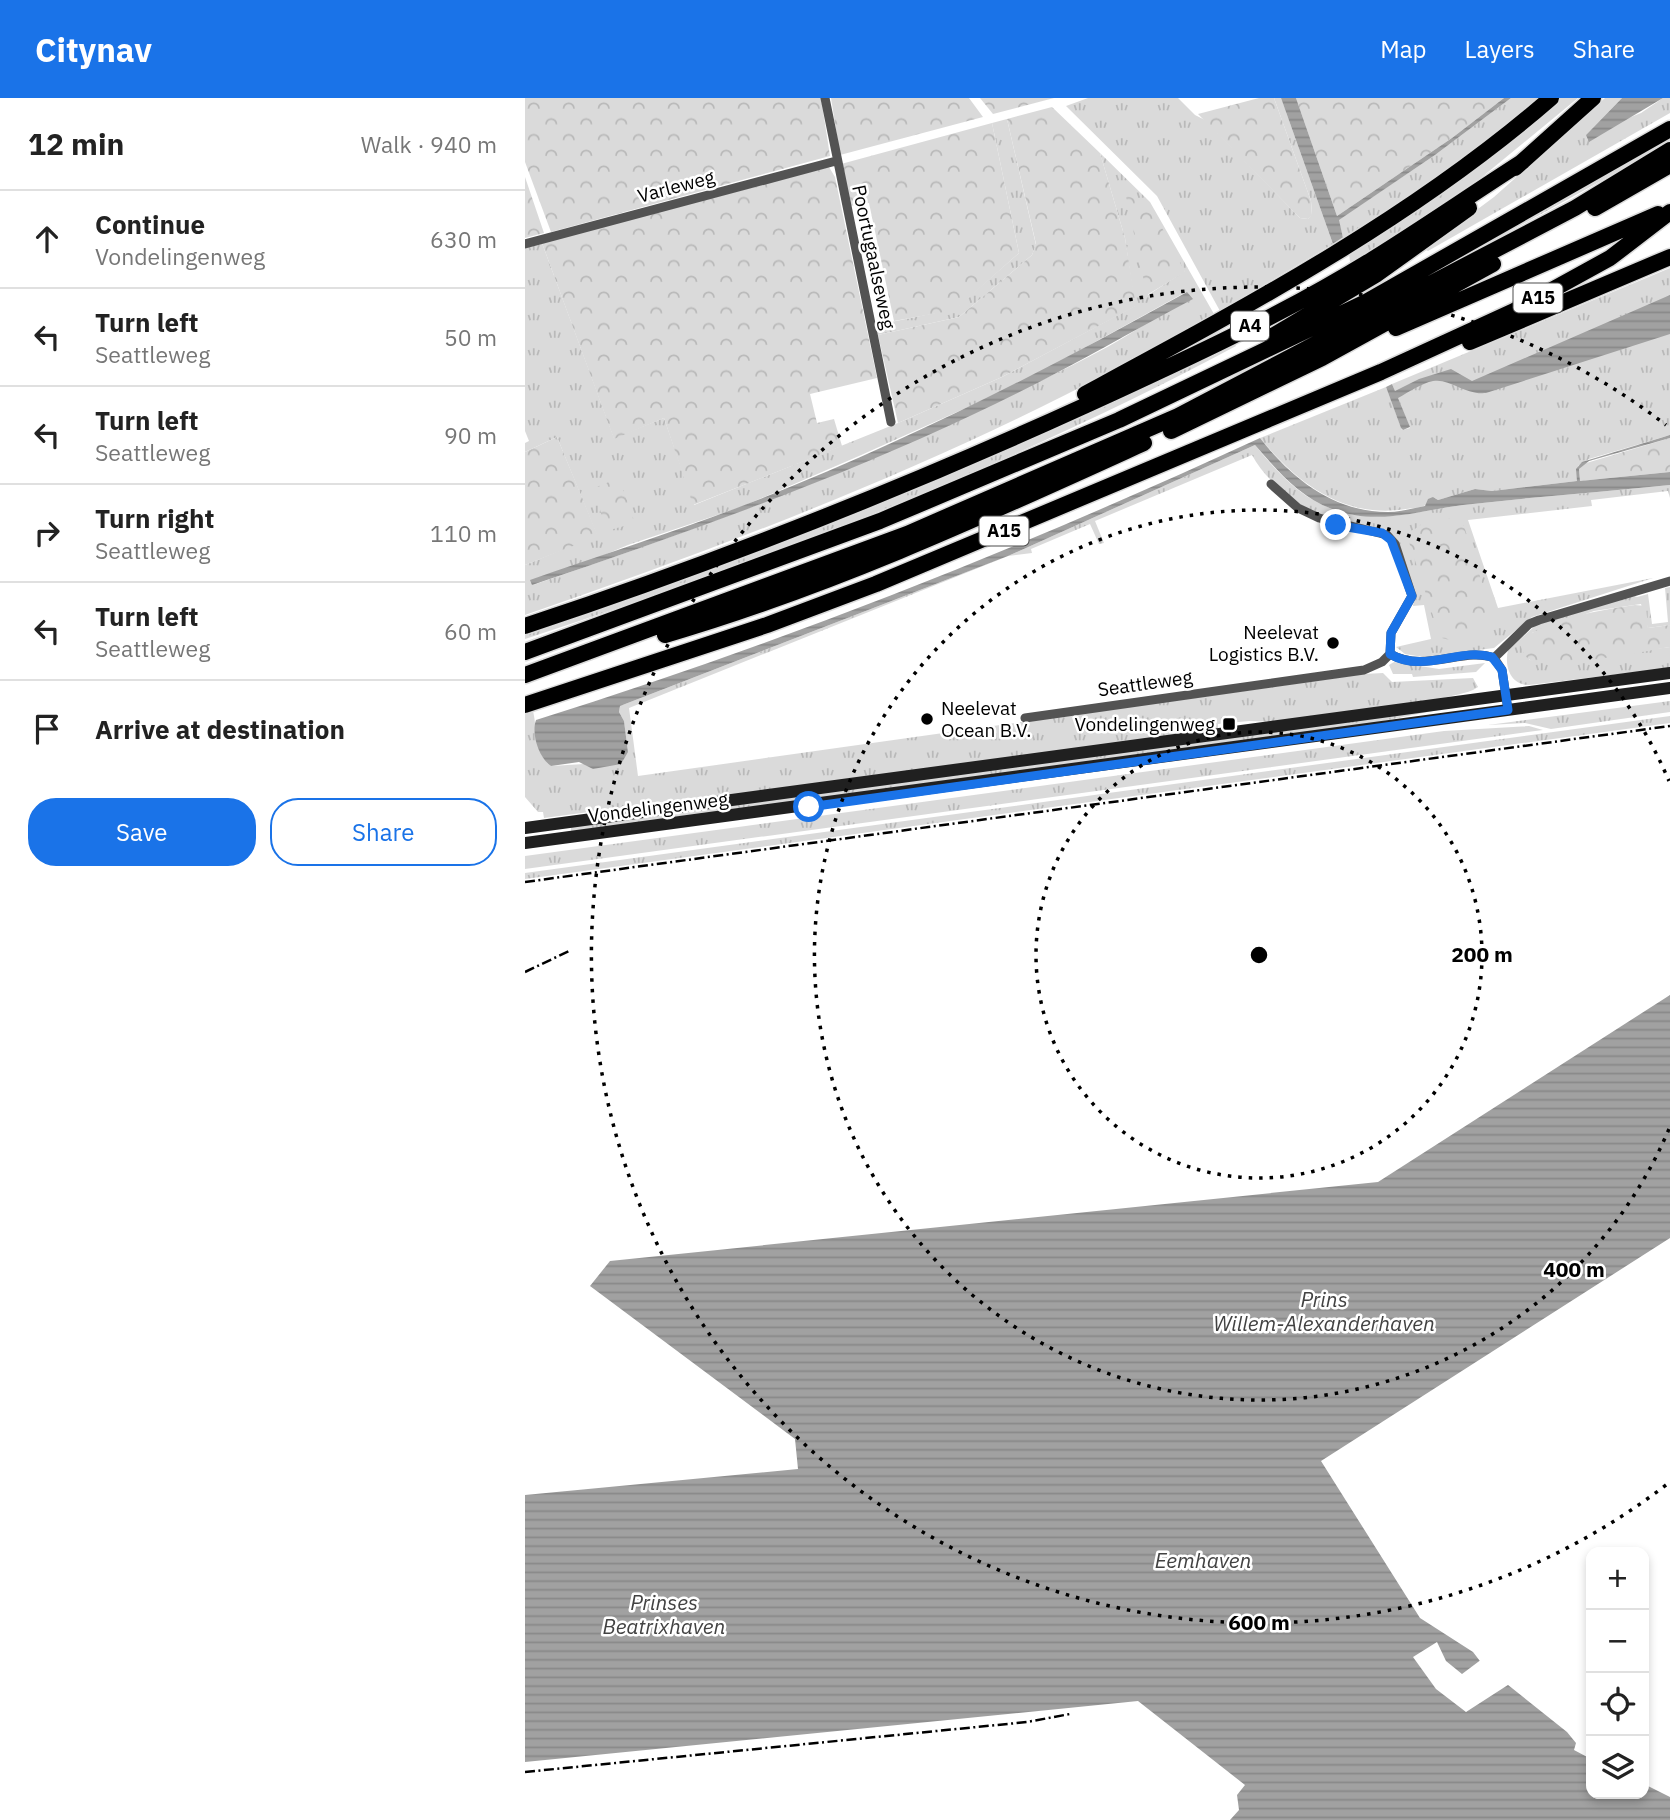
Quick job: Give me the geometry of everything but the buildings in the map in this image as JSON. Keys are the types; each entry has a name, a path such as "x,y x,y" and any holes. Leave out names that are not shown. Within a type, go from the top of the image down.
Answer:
{"highway":[{"path":"525,626 669,578 963,461 1155,356 1389,219 1495,144 1551,98"},
{"name":"A4","path":"1119,420 1272,337 1377,274 1484,197 1593,98"},
{"path":"525,652 880,522 1119,420 1377,296 1670,129"},
{"name":"A15","path":"525,675 907,534 1178,416 1575,208 1670,150"},
{"name":"A4","path":"963,461 1142,379 1278,312 1373,260 1522,162"},
{"name":"A15","path":"1322,358 1670,164"},
{"name":"A15","path":"525,675 719,619 835,576 1043,489 1322,358 1670,211"},
{"name":"A15","path":"525,705 767,625 876,584 1387,369 1514,311 1610,258 1670,211"},
{"name":"A15","path":"1387,369 1447,351 1670,257"}],"main road":[{"name":"Vondelingenweg","path":"525,828 1670,673"},
{"name":"Vondelingenweg","path":"525,843 1670,688"}],"street":[{"name":"Poortugaalseweg","path":"825,98 891,422"},
{"name":"Varleweg","path":"525,244 836,161"},
{"path":"1271,484 1308,513 1336,525 1382,533 1395,544 1412,596 1391,633 1390,654 1405,660 1426,662 1482,655 1494,658 1502,670 1508,710"},
{"path":"1494,658 1529,624 1670,581"},
{"name":"Seattleweg","path":"1025,718 1364,670 1378,665 1390,654"}],"green space":[{"path":"525,98 821,98 830,156 551,232 525,162"},
{"path":"831,98 969,98 983,117 840,155"},
{"path":"980,98 1054,98 993,114"},
{"path":"1088,98 1178,98 1195,115 1205,120 1300,218 1308,219 1312,214 1311,201 1274,98 1281,98 1333,244 1220,311 1157,196 1066,106"},
{"path":"1259,98 1274,98 1311,201 1312,215 1308,219 1300,218 1198,114"},
{"path":"1296,98 1504,98 1452,138 1337,216"},
{"path":"1511,98 1541,98 1412,198 1343,238 1338,220 1435,155"},
{"path":"1557,98 1578,98 1482,177 1361,258 1350,262 1349,253"},
{"path":"1605,98 1622,98 1586,135 1641,113 1663,98 1670,98 1670,113 1428,251 1424,249 1494,197"},
{"path":"1052,107 1100,153 1125,238 1136,306 1002,377 898,423 878,335 959,317 1032,255 1036,244 1007,119"},
{"path":"1007,119 1036,245 1032,255 959,317 878,335 876,325 955,309 1019,253 992,123"},
{"path":"992,123 1019,253 955,310 894,321 869,203 850,206 841,164"},
{"path":"1670,134 1670,143 1423,279 1458,255"},
{"path":"1100,153 1150,202 1214,314 1048,404 877,482 703,551 525,615 525,565 597,535 557,437 525,452 525,443 529,441 525,431 525,247 542,243 614,438 664,418 694,505 898,423 1002,377 1135,306 1125,238","holes":["1142,265 1185,271 1148,295","1186,292 1149,321 1109,346 904,445 720,519 533,585 628,545 741,507 859,456 1015,386"]},
{"path":"829,167 835,177 877,378 810,394 817,423 834,419 842,446 693,505 664,418 614,439 542,243"},
{"path":"525,177 544,233 525,238"},
{"path":"1126,196 1146,206 1154,216 1185,272 1147,295"},
{"path":"1670,268 1670,435 1589,459 1578,466 1577,481 1492,491 1475,489 1438,500 1433,497 1417,508 1383,511 1342,503 1324,494 1290,469 1260,438 1386,387 1402,430 1410,428 1392,384"},
{"path":"1233,341 1236,346 1151,390 976,471 797,544 525,639 525,632 646,591 884,501 1060,424"},
{"path":"557,437 598,536 525,565 525,452"},
{"path":"1670,438 1670,472 1580,481 1579,469 1583,464"},
{"path":"1255,445 1280,474 1309,498 1332,509 1365,516 1397,515 1463,505 1670,485 1670,498 1668,491 1591,500 1592,506 1468,520 1498,608 1653,578 1532,617 1494,648 1423,657 1405,654 1396,647 1431,639 1424,605 1413,606 1415,592 1393,535 1375,527 1341,522 1315,513 1278,488 1252,455 1095,521 1104,543 1099,544 1090,524 1031,549 1032,553 1008,556"},
{"path":"619,478 635,523 606,531 594,488"},
{"path":"1457,517 1463,523 1492,614 1490,622 1481,634 1466,640 1450,640 1439,634 1408,539 1409,533 1422,524"},
{"path":"1008,556 629,708 638,776 1364,674 1383,673 1392,682 1473,678 1478,687 1435,701 1277,722 1218,724 1218,729 732,796 709,796 544,818 543,812 538,812 525,797 525,714 533,711 539,748 551,766 584,764 628,752 620,706"},
{"path":"1670,587 1670,625 1648,628 1641,604 1594,611 1532,633 1529,660 1561,661 1670,647 1670,668 1529,685 1518,682 1510,674 1508,650 1536,625 1632,595 1637,597 1648,594 1652,624 1668,622 1665,588"},
{"path":"1635,605 1646,606 1648,628 1670,625 1670,647 1545,663 1528,658 1520,645 1528,636 1555,622"},
{"path":"1394,662 1439,669 1485,663 1476,672 1413,677 1412,674 1393,674 1389,665"},
{"path":"1670,701 1670,712 1551,729 1525,723 1488,725"},
{"path":"1448,708 1358,726 571,832 571,827"},
{"path":"1670,716 1670,723 525,879 525,873"},
{"path":"1529,726 1543,730 525,869 525,856 1444,731"}],"water":[{"path":"1281,98 1296,98 1337,216 1452,138 1504,98 1511,98 1435,155 1339,220 1343,238 1333,244"},
{"path":"1622,98 1663,98 1589,142 1586,135"},
{"path":"1187,292 1193,299 1028,388 972,415 864,463 755,506 532,585 530,580 716,516 856,459 1024,379"},
{"path":"1670,295 1670,334 1486,393 1471,392 1445,382 1429,382 1398,398 1410,427 1403,430 1401,428 1386,387 1392,384 1395,391 1419,379 1451,369 1472,381"},
{"path":"1670,435 1670,438 1589,461 1579,469 1580,481 1670,472 1670,485 1489,502 1381,517 1349,514 1320,504 1289,482 1255,445 1008,556 620,706 628,752 621,764 593,769 579,762 551,766 537,745 536,720 720,659 903,591 1083,517 1260,438 1285,466 1315,490 1350,506 1388,512 1425,506 1428,499 1433,497 1438,500 1475,489 1492,491 1577,481 1576,469 1582,462"},
{"path":"1670,995 1670,1238 1321,1461 1420,1618 1473,1652 1483,1665 1567,1732 1576,1743 1574,1750 1586,1756 1586,1799 1649,1799 1649,1786 1670,1797 1670,1820 1230,1820 1239,1810 1237,1795 1245,1785 1138,1701 525,1762 525,1495 798,1469 795,1439 590,1286 610,1261 1378,1182"}],"pier":[{"path":"1437,1642 1446,1661 1462,1674 1482,1659 1511,1683 1466,1712 1436,1689 1413,1657"}],"railway":[{"path":"525,882 1670,726"},
{"path":"525,972 569,951"},
{"path":"525,1772 1027,1722 1070,1714"}],"place":[{"name":"Neelevat Logistics B.V.","path":"1333,643"},
{"name":"Neelevat Ocean B.V.","path":"927,719"},
{"name":"Vondelingenweg","path":"1229,724"}],"route":[{"path":"809,807 1508,710 1500,664 1488,655 1426,662 1405,660 1390,654 1391,633 1412,596 1395,544 1382,533 1336,525"}],"water label":[{"name":"Prins Willem-Alexanderhaven","path":"1324,1312"},
{"name":"Eemhaven","path":"1203,1561"},
{"name":"Prinses Beatrixhaven","path":"664,1615"}]}
